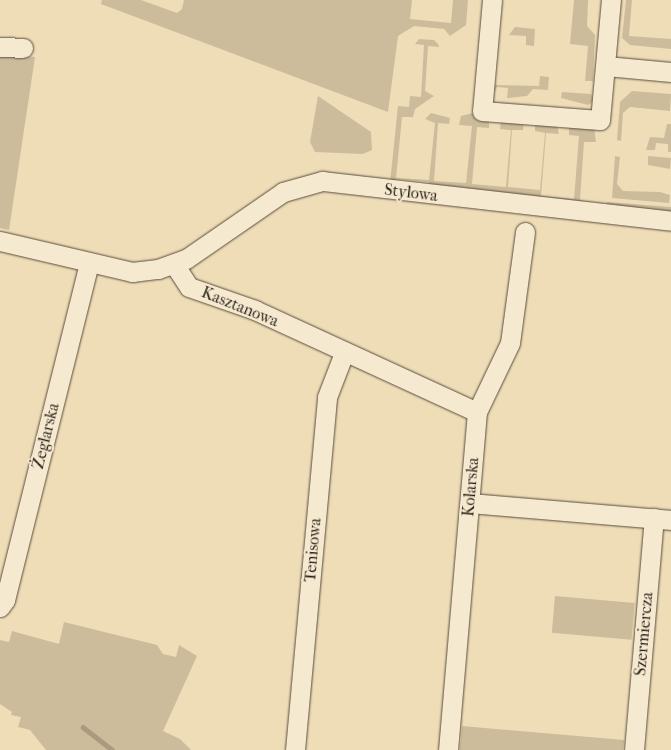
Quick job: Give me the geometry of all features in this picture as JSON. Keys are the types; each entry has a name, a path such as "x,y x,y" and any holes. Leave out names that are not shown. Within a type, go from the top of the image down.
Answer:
{"street":[{"path":"492,0 482,110 600,120 611,0"},
{"path":"0,47 23,48"},
{"path":"606,66 671,72"},
{"name":"Stylowa","path":"174,264 283,192 322,181 385,191 671,221"},
{"name":"Kolarska","path":"448,750 477,412 511,337 525,232"},
{"path":"0,241 132,272 174,264"},
{"name":"Żeglarska","path":"0,607 6,600 89,263"},
{"name":"Kasztanowa","path":"174,264 190,287 255,310 344,353 477,412"},
{"name":"Tenisowa","path":"295,750 327,397 344,353"},
{"path":"470,503 663,519"},
{"name":"Szermiercza","path":"634,750 663,519"}],"shaded area":[{"path":"102,0 141,0 177,13 182,9 184,0 412,0 410,19 451,23 453,0 468,0 466,25 450,36 444,29 414,26 398,36 388,112 101,4"},
{"path":"574,0 588,0 587,26 595,35 593,81 585,81 588,46 570,44"},
{"path":"626,0 632,0 629,36 671,39 671,49 630,45 622,38"},
{"path":"515,27 535,29 534,46 526,45 526,36 509,35"},
{"path":"419,39 434,40 439,47 428,46 425,91 434,96 415,109 413,117 402,117 396,178 429,180 435,123 425,119 431,113 450,118 449,124 438,123 434,181 466,183 472,126 459,125 461,116 473,113 489,120 489,128 477,127 472,184 506,187 511,130 500,129 501,120 524,122 523,130 512,130 508,187 540,190 545,133 535,131 535,124 557,125 559,134 546,133 541,196 574,199 579,136 569,135 569,129 570,126 594,127 596,142 584,142 580,200 590,202 429,189 429,182 396,179 395,184 390,183 398,106 409,107 410,96 421,97 424,45 415,44"},
{"path":"0,55 35,57 9,230 0,228"},
{"path":"540,76 549,77 548,90 533,89 527,96 507,98 508,88 497,87 494,93 495,85 539,86"},
{"path":"632,91 671,94 670,111 630,107 623,113 621,141 617,140 620,102"},
{"path":"562,92 591,94 594,101 588,105 561,98"},
{"path":"318,96 371,132 372,150 363,154 315,152 310,142"},
{"path":"667,124 671,124 671,152 668,152 668,144 656,143 655,150 646,150 650,137 664,138"},
{"path":"615,156 620,157 617,184 623,191 660,192 670,195 669,203 612,198"},
{"path":"648,156 671,158 670,169 648,165"},
{"path":"607,202 671,207 671,215 607,208"},
{"path":"555,596 635,603 631,640 552,633"},
{"path":"64,622 157,645 163,654 176,657 179,645 197,656 163,731 180,739 191,750 46,750 30,730 18,727 21,717 11,715 12,712 0,704 0,640 9,642 12,631 59,644"},
{"path":"462,726 624,740 623,750 460,750"}],"waterway":[{"path":"83,727 112,750"}]}
